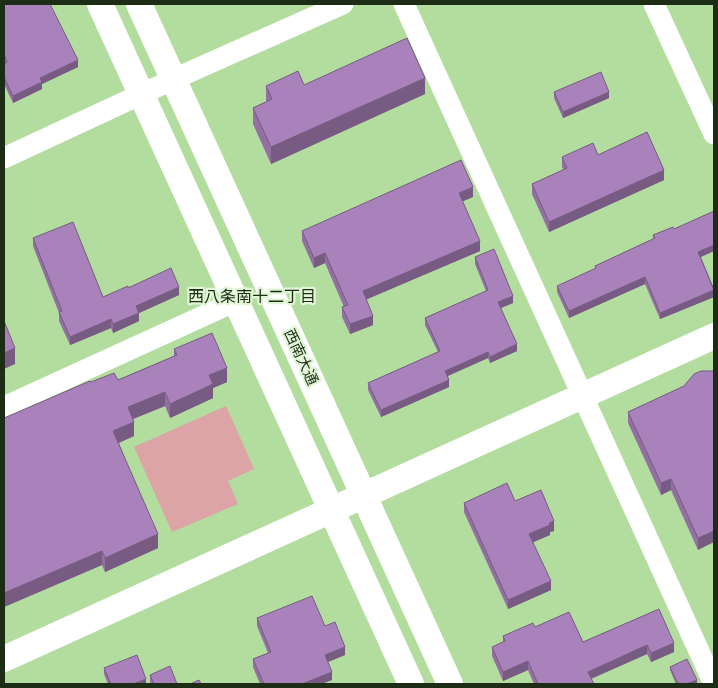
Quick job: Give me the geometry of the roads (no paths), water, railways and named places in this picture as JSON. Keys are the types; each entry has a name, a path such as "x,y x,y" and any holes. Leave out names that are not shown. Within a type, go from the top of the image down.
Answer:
{"street":[{"path":"100,4 411,684"},
{"name":"西南大通","path":"139,4 450,684"},
{"path":"4,158 174,79 343,4"},
{"path":"404,4 714,684"},
{"path":"654,4 714,134"},
{"path":"4,407 236,301"},
{"path":"4,659 714,336"}],"district":[{"name":"西八条南十二丁目","path":"252,296"}]}
